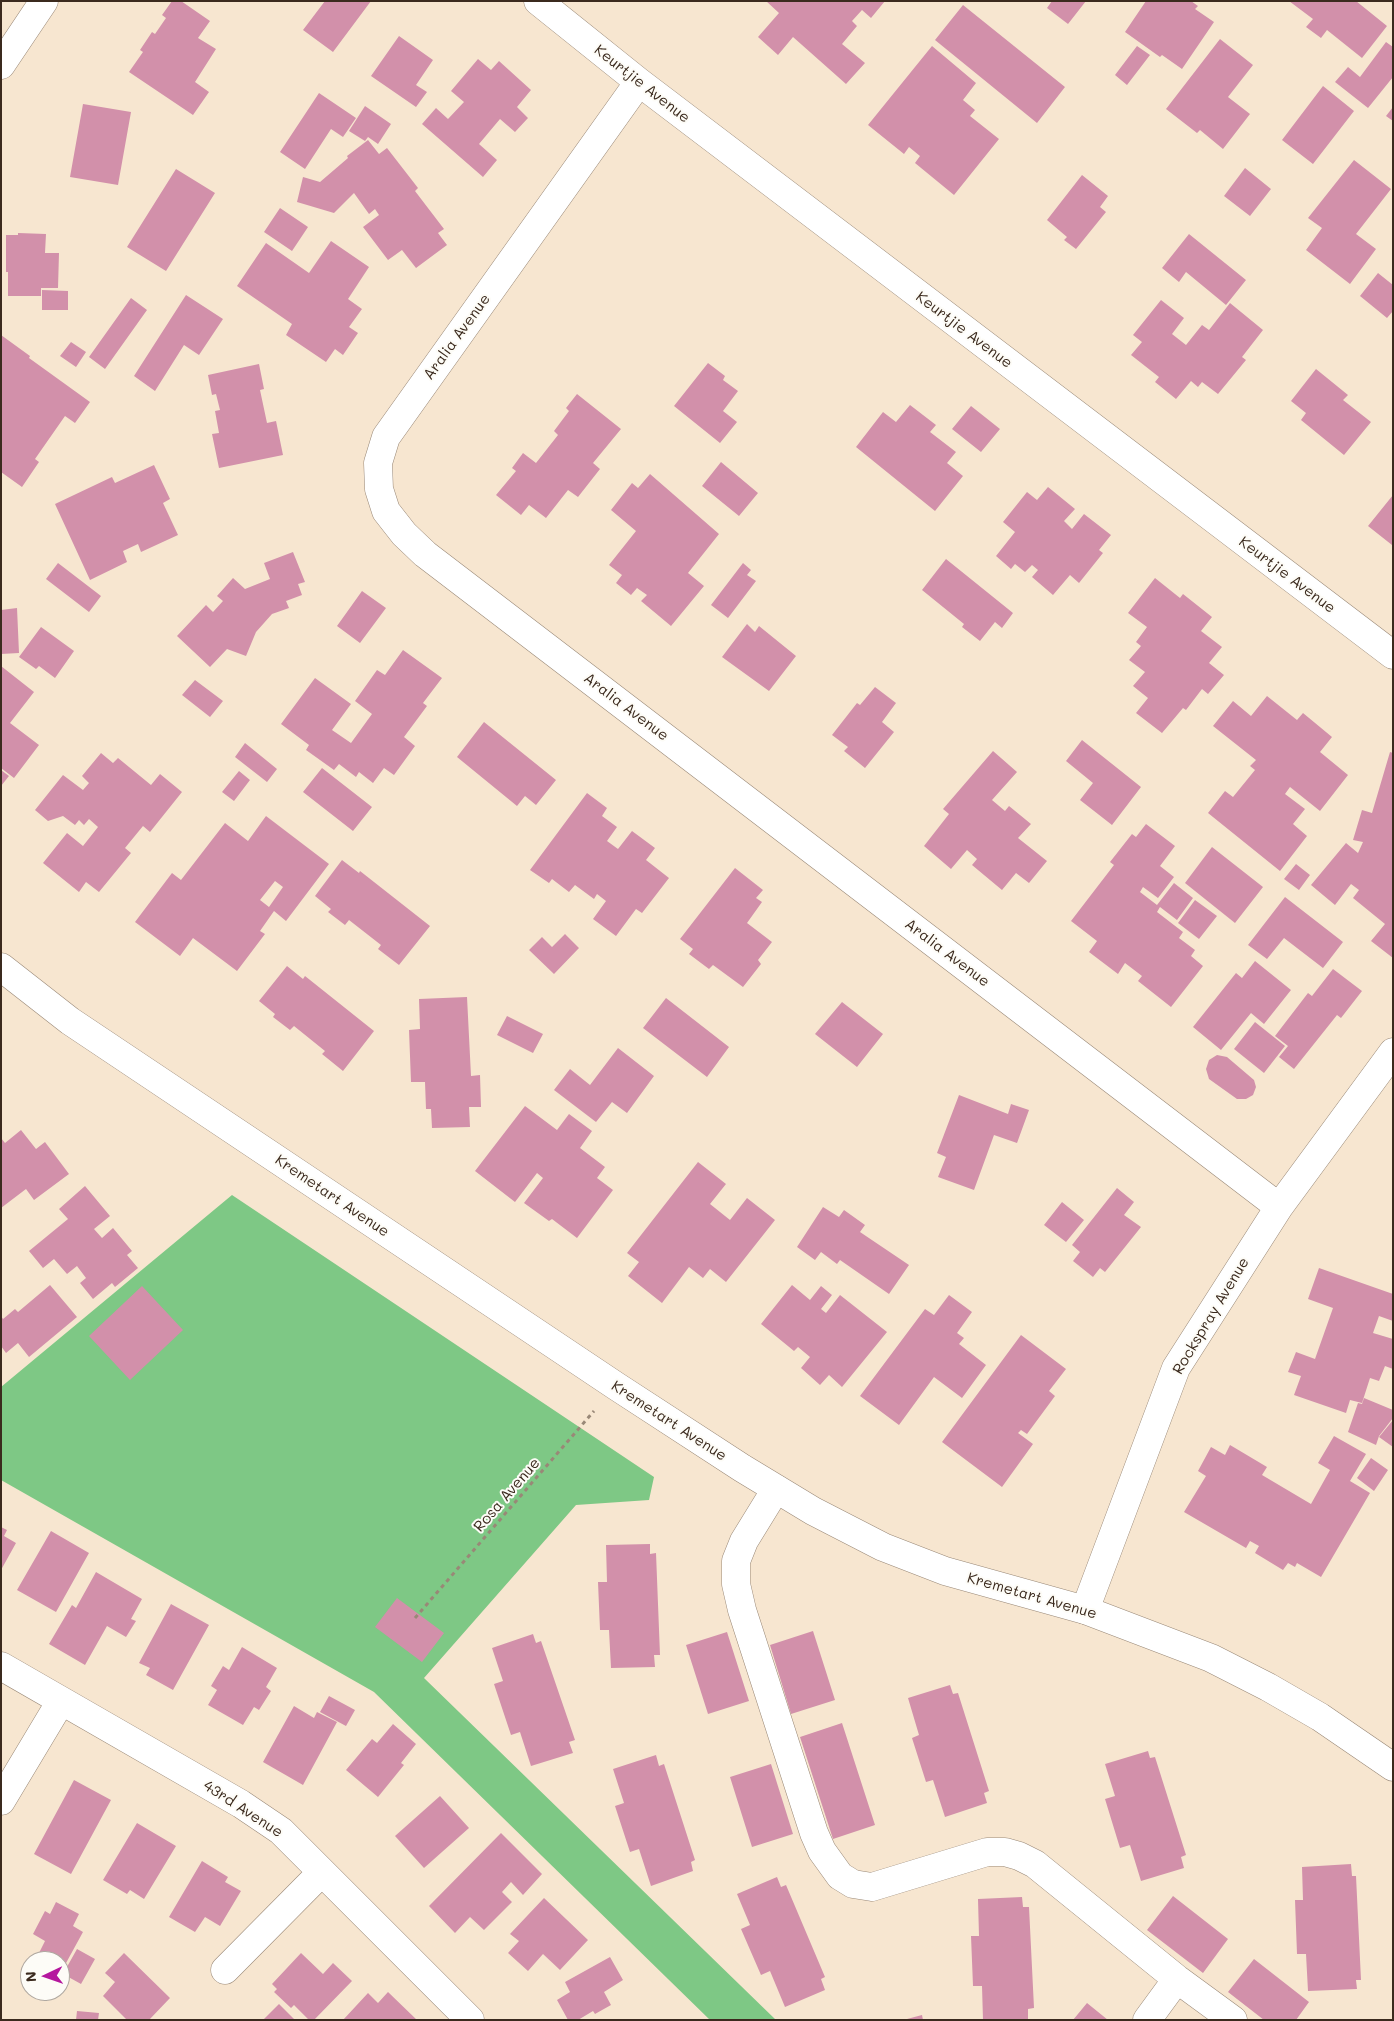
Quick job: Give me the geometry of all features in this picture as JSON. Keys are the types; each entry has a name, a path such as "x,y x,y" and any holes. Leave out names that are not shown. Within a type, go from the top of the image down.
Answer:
{"street":[{"path":"1,65 44,1"},
{"name":"Keurtjie Avenue","path":"538,1 639,82 1393,655"},
{"name":"Aralia Avenue","path":"639,82 386,437 378,463 379,489 386,511 404,534 426,554 1279,1207"},
{"name":"Kremetart Avenue","path":"1,967 70,1021 616,1386 813,1511 883,1547 946,1571 1085,1610 1211,1658 1268,1687 1320,1718 1393,1767"},
{"name":"Rockspray Avenue","path":"1085,1610 1176,1368 1279,1207 1393,1052"},
{"path":"776,1489 744,1541 736,1561 736,1584 742,1610 814,1833 829,1863 840,1876 853,1884 872,1887 987,1852 1005,1852 1019,1856 1035,1864 1177,1979 1233,2020"},
{"name":"43rd Avenue","path":"1,1666 241,1804 281,1831 470,2020"},
{"path":"1,1801 61,1700"},
{"path":"225,1970 322,1872"},
{"path":"1147,2020 1177,1979"}],"path":[{"name":"Rosa Avenue","path":"415,1618 616,1386"}],"green space":[{"path":"232,1195 654,1477 649,1500 576,1505 424,1678 776,2020 710,2020 374,1692 1,1480 1,1387"}],"building":[{"path":"172,1 181,1 210,21 198,38 216,49 195,82 209,92 193,115 129,72 143,52 140,50 152,32 155,34 166,18 162,15"},
{"path":"325,1 371,1 333,52 303,30"},
{"path":"766,1 885,1 871,18 862,10 852,21 857,26 842,44 865,63 846,84 793,37 778,55 758,37 779,13"},
{"path":"1052,1 1086,1 1068,24 1047,8"},
{"path":"1146,1 1191,1 1198,6 1195,9 1214,22 1182,69 1162,55 1160,57 1125,32"},
{"path":"1289,1 1356,1 1387,26 1362,58 1327,30 1321,38 1306,27 1313,19"},
{"path":"963,5 1065,87 1037,123 935,40"},
{"path":"399,36 433,60 416,85 427,92 416,107 371,76"},
{"path":"1220,39 1253,65 1228,97 1250,114 1223,149 1200,130 1197,133 1166,109"},
{"path":"1386,42 1393,47 1393,77 1368,108 1335,82 1348,67 1360,77"},
{"path":"932,46 976,83 963,100 975,110 970,116 999,139 954,195 915,163 920,156 909,147 904,154 868,125"},
{"path":"1137,46 1150,55 1127,85 1115,75"},
{"path":"478,59 491,70 499,61 531,90 517,107 528,118 515,132 500,119 479,144 497,160 483,177 422,124 436,108 448,119 464,102 451,91"},
{"path":"1323,86 1354,111 1313,164 1282,140"},
{"path":"319,93 356,118 343,137 331,129 305,169 280,152"},
{"path":"83,104 131,112 118,185 70,177"},
{"path":"365,106 391,124 378,144 368,137 365,141 349,131"},
{"path":"1393,107 1393,121 1386,116"},
{"path":"368,140 379,154 387,148 418,188 415,191 444,229 438,233 447,245 416,268 402,250 388,260 363,227 379,215 375,209 369,214 354,193 334,213 297,202 303,177 320,182 348,158 347,156"},
{"path":"1354,160 1391,189 1356,234 1376,249 1350,284 1306,250 1322,228 1308,218"},
{"path":"1245,168 1271,189 1250,216 1224,196"},
{"path":"176,169 215,193 166,271 127,247"},
{"path":"1082,175 1108,196 1100,207 1106,212 1076,249 1064,240 1067,237 1047,220"},
{"path":"280,208 308,227 292,251 264,232"},
{"path":"18,233 46,234 45,253 59,253 58,288 41,288 41,296 8,296 6,235 18,235"},
{"path":"1189,234 1246,280 1226,305 1186,272 1179,282 1162,268"},
{"path":"331,241 369,267 348,299 362,309 349,327 358,333 343,355 335,349 326,362 286,335 292,324 237,286 266,243 309,273"},
{"path":"1378,273 1393,285 1393,311 1387,318 1360,296"},
{"path":"42,290 68,291 68,310 42,310"},
{"path":"186,295 223,319 199,355 184,345 155,391 134,376"},
{"path":"131,298 147,310 105,369 89,357"},
{"path":"1161,300 1184,318 1172,334 1186,345 1202,325 1209,330 1230,303 1263,330 1242,357 1246,360 1218,394 1202,382 1198,387 1191,381 1176,399 1155,382 1159,377 1131,355 1142,342 1133,335"},
{"path":"1,335 30,356 29,358 90,402 75,423 65,416 35,459 39,462 22,487 1,472"},
{"path":"71,342 86,352 76,367 60,356"},
{"path":"708,363 725,376 723,380 738,391 723,411 737,422 720,443 674,406"},
{"path":"259,364 264,389 260,390 267,423 276,421 283,455 219,468 212,434 219,433 215,411 220,410 216,394 212,395 208,375"},
{"path":"1316,369 1348,395 1343,400 1371,422 1344,455 1301,420 1306,413 1291,401"},
{"path":"577,394 621,429 593,463 600,469 578,497 568,490 546,518 529,505 521,515 496,495 516,471 512,468 523,453 536,463 558,435 554,431 569,411 566,408"},
{"path":"910,405 936,425 930,432 956,452 947,463 963,476 935,511 856,447 883,412 896,422"},
{"path":"971,406 1000,429 981,452 952,429"},
{"path":"721,462 758,493 739,516 702,486"},
{"path":"154,465 170,499 163,503 178,535 141,552 138,544 123,551 127,562 90,580 55,504 112,477 115,483"},
{"path":"650,474 719,534 688,573 704,586 671,626 641,601 647,595 637,588 631,595 616,583 622,575 609,565 636,531 611,510 632,483 638,488"},
{"path":"1048,487 1075,509 1064,521 1072,529 1084,514 1111,535 1099,550 1103,553 1079,583 1070,575 1053,595 1032,577 1038,570 1032,565 1025,572 1015,564 1011,569 996,556 1015,532 1003,522 1027,492 1037,500"},
{"path":"1393,495 1393,544 1392,545 1368,526"},
{"path":"293,552 305,582 298,584 302,595 286,601 289,608 272,614 256,632 246,656 227,649 210,667 177,636 206,605 213,612 223,601 217,596 233,578 245,589 270,579 264,563"},
{"path":"946,559 1013,613 1002,628 995,622 980,641 962,627 964,624 922,590"},
{"path":"58,563 101,596 89,612 46,579"},
{"path":"743,563 751,570 747,575 756,581 728,618 711,605"},
{"path":"1155,578 1180,598 1183,594 1212,617 1201,631 1222,647 1209,663 1224,675 1208,694 1202,689 1186,710 1183,708 1162,733 1136,713 1148,698 1133,686 1145,672 1129,660 1141,646 1136,642 1147,627 1128,613"},
{"path":"362,591 386,608 360,643 337,626"},
{"path":"17,608 19,653 1,654 1,610"},
{"path":"747,624 755,632 759,626 796,656 769,691 722,657"},
{"path":"41,627 74,651 55,678 39,666 36,669 19,657"},
{"path":"403,650 442,678 423,703 427,706 404,737 415,746 394,775 384,768 373,783 359,772 356,777 339,764 334,770 306,750 309,745 281,724 315,678 351,704 332,730 351,743 372,714 355,701 377,670 385,675"},
{"path":"1,666 34,692 10,723 39,745 14,778 1,768"},
{"path":"195,680 223,701 210,717 182,695"},
{"path":"875,687 896,703 882,722 894,732 865,768 844,751 848,747 832,735 857,703 860,705"},
{"path":"1267,696 1297,720 1303,713 1332,737 1320,752 1348,775 1320,811 1290,787 1285,794 1305,809 1293,824 1307,836 1280,871 1208,813 1225,791 1233,797 1255,770 1250,766 1256,760 1213,726 1233,701 1251,716"},
{"path":"484,722 556,780 536,805 525,796 517,806 457,757"},
{"path":"1082,740 1141,787 1112,825 1080,800 1093,783 1066,761"},
{"path":"245,743 277,769 267,782 235,757"},
{"path":"993,751 1017,772 992,800 1005,811 1009,806 1031,824 1018,838 1047,861 1029,883 1016,873 1002,890 972,865 977,859 967,850 951,869 924,846 949,814 943,809"},
{"path":"1390,752 1393,753 1393,958 1371,941 1385,924 1353,898 1359,890 1351,884 1335,905 1311,885 1346,843 1358,853 1363,842 1353,840 1362,810 1372,813"},
{"path":"101,753 113,763 118,758 151,785 160,774 182,792 150,832 143,826 125,848 131,853 99,892 86,882 79,892 43,863 67,833 83,846 98,827 89,819 84,825 79,820 75,825 63,816 48,821 35,810 63,775 83,790 89,783 82,776"},
{"path":"322,768 372,807 353,831 303,792"},
{"path":"1,770 9,776 1,786"},
{"path":"239,771 250,780 234,801 222,792"},
{"path":"587,793 607,808 602,816 617,827 607,841 618,849 632,831 655,848 646,860 669,878 642,913 636,909 616,936 593,919 606,901 597,894 594,899 575,885 569,892 552,879 549,883 530,870"},
{"path":"266,816 329,864 286,921 274,911 260,931 265,934 237,971 193,938 180,956 135,922 172,873 181,880 225,823 248,841","holes":["275,881 283,887 269,907 260,900"]},
{"path":"1146,824 1175,846 1160,866 1174,877 1158,898 1143,887 1140,892 1157,905 1174,883 1193,898 1177,920 1160,907 1157,912 1183,932 1179,938 1195,950 1191,956 1203,966 1171,1007 1138,981 1142,976 1125,963 1118,974 1089,952 1097,941 1071,921 1114,865 1110,862 1132,834 1136,837"},
{"path":"1212,847 1263,887 1235,923 1185,883"},
{"path":"342,860 359,873 360,871 430,926 399,965 378,949 381,945 349,920 345,925 328,912 331,909 315,896"},
{"path":"1296,864 1310,875 1299,890 1284,879"},
{"path":"735,868 763,890 756,898 762,902 747,923 772,942 758,960 761,964 743,987 713,965 709,969 689,954 693,949 680,939"},
{"path":"1285,897 1343,942 1323,968 1284,938 1267,959 1248,945"},
{"path":"1195,900 1217,916 1199,939 1178,923"},
{"path":"565,934 579,948 554,974 529,950 542,937 552,947"},
{"path":"1255,961 1291,990 1264,1024 1251,1013 1221,1050 1193,1027 1236,973 1242,978"},
{"path":"287,966 303,979 305,976 374,1031 343,1071 322,1054 325,1051 294,1026 290,1030 273,1017 275,1014 259,1001"},
{"path":"1333,969 1362,991 1341,1018 1337,1015 1294,1069 1279,1057 1288,1046 1275,1036 1308,993 1312,996"},
{"path":"467,997 471,1076 480,1075 481,1107 469,1107 470,1127 432,1128 431,1109 426,1109 425,1082 411,1082 409,1030 420,1029 419,999"},
{"path":"666,998 729,1047 707,1077 643,1028"},
{"path":"842,1002 883,1034 857,1067 815,1034"},
{"path":"507,1016 543,1034 533,1053 497,1035"},
{"path":"1255,1022 1285,1046 1264,1073 1234,1049"},
{"path":"618,1048 654,1076 627,1113 612,1102 596,1122 554,1090 570,1069 590,1085"},
{"path":"1217,1055 1227,1057 1254,1080 1256,1087 1253,1095 1246,1099 1237,1099 1209,1079 1206,1069 1209,1060"},
{"path":"959,1095 1008,1114 1011,1104 1029,1110 1017,1143 994,1135 974,1190 938,1177 946,1157 937,1153"},
{"path":"525,1106 557,1130 569,1114 592,1131 580,1148 605,1167 597,1178 613,1190 577,1238 552,1219 549,1221 524,1203 543,1178 537,1173 515,1202 475,1171"},
{"path":"21,1130 36,1149 45,1142 69,1174 34,1200 26,1189 1,1208 1,1138 5,1143"},
{"path":"698,1162 726,1184 710,1204 730,1220 747,1198 775,1220 726,1282 710,1269 703,1278 689,1267 662,1303 628,1276 639,1262 627,1253"},
{"path":"85,1186 110,1216 94,1229 102,1238 113,1228 132,1251 127,1255 138,1268 115,1287 112,1283 93,1299 80,1283 86,1278 77,1266 67,1274 54,1259 43,1268 29,1251 68,1219 59,1209"},
{"path":"1117,1188 1134,1202 1124,1215 1141,1227 1105,1272 1100,1268 1093,1277 1073,1261 1080,1252 1072,1245"},
{"path":"1062,1202 1084,1220 1066,1242 1044,1225"},
{"path":"823,1207 839,1217 844,1210 865,1225 860,1232 909,1265 889,1294 840,1260 837,1264 821,1252 815,1260 797,1247"},
{"path":"1319,1268 1393,1294 1393,1321 1379,1316 1373,1333 1393,1339 1393,1369 1385,1366 1379,1381 1370,1378 1362,1403 1350,1400 1346,1413 1294,1395 1301,1376 1288,1372 1296,1352 1315,1359 1333,1308 1308,1299"},
{"path":"50,1285 77,1317 29,1357 18,1343 6,1353 1,1346 1,1316 3,1319 15,1309 18,1312"},
{"path":"792,1285 810,1300 821,1286 832,1295 821,1309 826,1313 840,1295 887,1332 842,1387 829,1375 820,1385 801,1368 810,1357 798,1347 794,1351 761,1324"},
{"path":"142,1286 183,1330 130,1380 89,1336"},
{"path":"949,1295 972,1312 957,1333 964,1338 959,1344 986,1365 962,1398 934,1377 899,1425 860,1396 925,1309 934,1315"},
{"path":"1021,1335 1066,1369 1049,1391 1055,1396 1027,1434 1021,1430 1018,1433 1033,1444 1002,1487 942,1442"},
{"path":"1364,1398 1393,1410 1393,1418 1379,1436 1376,1445 1348,1432 1358,1403 1362,1404"},
{"path":"1393,1420 1393,1447 1379,1437"},
{"path":"1334,1436 1366,1454 1350,1481 1370,1493 1321,1577 1297,1563 1295,1567 1288,1563 1283,1570 1255,1553 1259,1546 1250,1541 1246,1548 1184,1512 1206,1476 1198,1471 1211,1447 1225,1455 1230,1445 1267,1467 1262,1475 1311,1504 1330,1470 1318,1463"},
{"path":"1371,1458 1388,1470 1374,1491 1357,1478"},
{"path":"1,1527 7,1530 4,1536 16,1543 1,1570"},
{"path":"51,1531 89,1553 56,1612 17,1590"},
{"path":"650,1544 650,1554 656,1553 660,1655 654,1655 655,1667 611,1668 609,1630 600,1630 598,1582 607,1582 606,1545"},
{"path":"96,1572 142,1599 131,1619 136,1621 126,1637 107,1626 85,1665 49,1644 72,1605 76,1608"},
{"path":"397,1598 444,1633 422,1662 375,1627"},
{"path":"171,1604 209,1625 173,1690 146,1675 150,1668 139,1663"},
{"path":"813,1631 835,1700 791,1714 770,1645"},
{"path":"727,1632 749,1701 708,1714 686,1645"},
{"path":"533,1634 536,1643 541,1641 575,1740 569,1742 573,1753 531,1766 520,1732 511,1735 494,1684 503,1681 492,1648"},
{"path":"242,1647 277,1668 266,1687 271,1691 259,1710 254,1707 243,1725 208,1705 217,1690 211,1686 223,1666 229,1670"},
{"path":"950,1685 953,1694 958,1693 989,1791 984,1793 987,1803 945,1817 933,1780 926,1782 912,1738 919,1735 908,1698"},
{"path":"329,1696 355,1710 346,1726 320,1712"},
{"path":"294,1706 314,1718 317,1712 337,1722 303,1785 263,1762"},
{"path":"842,1723 875,1825 833,1839 800,1737"},
{"path":"393,1724 416,1744 401,1763 404,1765 378,1797 346,1770 372,1739 377,1743"},
{"path":"1148,1751 1150,1758 1155,1757 1186,1855 1181,1857 1184,1868 1141,1881 1130,1845 1120,1848 1105,1799 1115,1796 1105,1764"},
{"path":"656,1755 659,1766 664,1764 695,1860 691,1862 693,1871 651,1886 639,1849 630,1852 615,1806 624,1803 613,1769"},
{"path":"771,1764 793,1834 752,1847 730,1777"},
{"path":"74,1780 111,1800 71,1874 34,1854"},
{"path":"440,1796 469,1828 424,1868 395,1836"},
{"path":"137,1823 176,1846 144,1899 130,1890 127,1894 103,1880"},
{"path":"501,1833 542,1874 523,1895 511,1882 502,1892 512,1902 484,1930 470,1917 455,1933 429,1906"},
{"path":"202,1861 228,1877 225,1882 241,1891 220,1926 205,1917 195,1932 169,1917"},
{"path":"1351,1864 1352,1876 1356,1876 1361,1980 1356,1980 1357,1989 1308,1991 1306,1954 1297,1954 1295,1900 1303,1900 1302,1867"},
{"path":"777,1877 781,1887 786,1885 825,1977 821,1979 825,1990 785,2007 770,1971 761,1975 741,1929 750,1925 737,1894"},
{"path":"1173,1896 1228,1939 1203,1973 1147,1930"},
{"path":"1022,1897 1023,1907 1029,1907 1034,2008 1028,2009 1028,2020 983,2020 982,1986 973,1986 971,1936 979,1936 978,1899"},
{"path":"544,1898 588,1940 560,1970 543,1954 528,1971 508,1953 519,1941 510,1934"},
{"path":"56,1902 79,1914 73,1926 83,1932 70,1956 70,1951 40,1951 45,1941 33,1934 45,1911 50,1914"},
{"path":"77,1949 95,1959 81,1984 70,1978 70,1962"},
{"path":"124,1953 170,1998 149,2020 127,2020 103,1996 115,1982 105,1973"},
{"path":"301,1953 323,1974 333,1963 352,1981 314,2020 309,2020 294,2005 291,2008 274,1992 277,1989 272,1984"},
{"path":"610,1957 623,1980 604,1992 611,2005 595,2014 593,2011 578,2020 568,2020 557,2000 570,1992 565,1982"},
{"path":"1254,1959 1309,2002 1296,2020 1264,2020 1228,1992"},
{"path":"388,1992 417,2020 343,2020 368,1993 378,2003"},
{"path":"1087,2003 1108,2020 1073,2020"},
{"path":"279,2004 295,2020 263,2020"},
{"path":"77,2011 99,2013 98,2020 76,2020"},
{"path":"922,2015 923,2020 907,2020 907,2019"}]}
